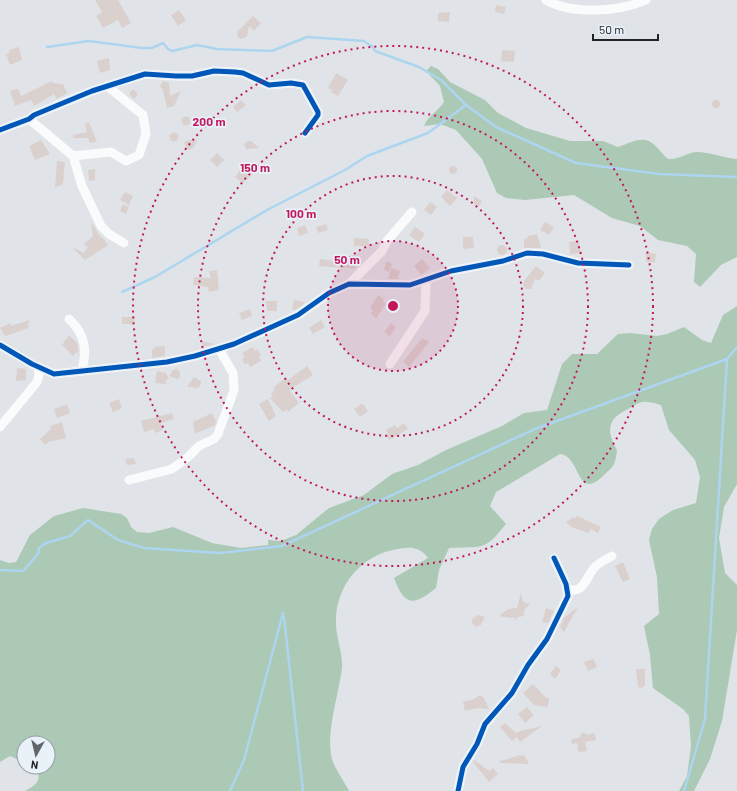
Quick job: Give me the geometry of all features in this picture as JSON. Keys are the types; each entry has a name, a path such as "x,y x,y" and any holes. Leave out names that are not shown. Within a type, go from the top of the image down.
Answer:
{"street":[{"path":"546,0 557,6 621,9 633,6 646,0"},
{"path":"0,130 108,86 144,74 192,76 214,71 243,73 269,85 291,83 303,85 318,112 318,115 305,133"},
{"path":"73,156 111,152 126,161 139,155 146,134 143,115 108,86"},
{"path":"29,119 73,156 82,186 98,221 105,230 124,243"},
{"path":"0,345 38,367 54,374 82,372 126,365 167,362 219,349 234,344 298,315 329,293 349,284 378,256 387,242 412,212"},
{"path":"349,284 403,286 451,271 503,261 527,253 552,255 578,263 629,265"},
{"path":"390,364 425,311 426,280"},
{"path":"69,319 78,329 86,343 86,358 82,372"},
{"path":"129,480 172,468 188,457 199,446 214,439 218,434 234,390 233,373 219,349"},
{"path":"0,427 37,382 39,375 38,367"},
{"path":"567,589 571,590 581,587 597,565 612,556"},
{"path":"458,791 463,767 468,756 477,744 486,722 501,708 512,693 528,665 547,639 568,596 567,589 554,558"}],"green space":[{"path":"431,66 438,69 450,82 485,100 498,113 526,128 570,141 603,141 618,147 635,141 644,140 654,145 668,159 696,152 737,159 737,257 721,265 700,287 694,282 696,254 687,246 658,240 640,226 612,218 574,195 525,200 506,198 497,193 482,159 456,130 440,124 424,126 444,102 440,86 426,71"},
{"path":"737,306 737,484 724,507 719,538 725,573 737,585 737,630 722,721 710,759 694,791 679,791 687,776 691,747 689,716 683,709 653,688 650,655 644,626 659,614 657,577 649,540 652,529 659,519 673,510 696,503 700,477 695,460 669,430 661,405 649,402 638,403 621,413 612,421 610,426 611,437 617,450 615,462 603,476 594,483 588,484 583,481 572,462 567,457 560,454 496,492 490,506 506,524 493,539 482,546 449,548 439,570 436,588 429,594 411,601 402,595 394,578 428,558 421,551 412,548 393,550 370,559 351,576 340,598 337,610 336,629 342,668 330,741 333,762 349,791 25,791 36,784 39,778 38,775 56,775 56,735 16,735 16,759 10,756 0,762 0,560 9,563 16,562 30,535 54,516 83,508 121,514 127,518 131,527 137,532 149,533 173,527 212,543 241,548 268,545 268,540 281,541 296,535 329,508 364,495 392,474 418,465 446,450 502,426 524,413 547,410 562,364 572,354 597,354 618,334 630,333 657,336 667,334 684,327 702,340 711,343 723,315"}],"building":[{"path":"95,0 118,0 131,23 122,28 118,20 103,28 96,16 102,12"},
{"path":"496,5 506,7 504,14 495,12"},
{"path":"179,10 186,20 178,26 171,15"},
{"path":"450,12 449,22 438,21 438,13"},
{"path":"253,16 261,23 254,31 249,26 247,37 241,39 238,37 237,32"},
{"path":"19,47 22,60 10,65 6,54 10,53 9,50"},
{"path":"502,50 515,51 514,62 501,61"},
{"path":"109,58 110,70 100,73 97,61"},
{"path":"336,73 348,80 338,96 331,92 333,90 328,88"},
{"path":"52,81 53,83 63,84 67,93 57,99 54,94 34,106 31,100 15,106 10,91 18,89 21,96"},
{"path":"163,81 169,83 170,96 181,91 174,106 167,108 163,90 160,86"},
{"path":"133,89 138,94 134,99 129,94"},
{"path":"241,100 246,105 237,112 233,107"},
{"path":"714,100 718,100 720,104 718,108 714,108 712,106 712,102"},
{"path":"184,117 188,117 190,121 188,125 184,125 182,123 182,119"},
{"path":"89,122 97,142 90,143 88,138 73,138 73,135 87,132 85,124"},
{"path":"174,132 179,137 174,142 169,137"},
{"path":"41,140 50,154 35,160 29,146"},
{"path":"189,140 197,140 194,147 190,150 186,148 184,142"},
{"path":"251,141 259,148 246,149 244,144"},
{"path":"217,153 224,160 217,167 210,160"},
{"path":"57,161 65,162 63,183 62,185 55,187"},
{"path":"243,166 253,173 243,183 235,177"},
{"path":"451,166 455,166 457,170 455,174 451,174 449,172 449,168"},
{"path":"95,169 95,180 89,181 88,170"},
{"path":"447,190 457,198 450,206 441,197"},
{"path":"125,192 133,196 129,205 120,200"},
{"path":"474,196 482,201 479,206 474,204"},
{"path":"430,202 437,207 431,215 424,210"},
{"path":"123,204 129,207 126,214 120,211"},
{"path":"91,222 101,238 102,237 108,245 85,260 72,247 84,253 88,247 84,244 93,236"},
{"path":"545,222 554,227 549,235 540,230"},
{"path":"326,224 328,230 318,233 316,227"},
{"path":"305,225 308,233 299,236 297,228"},
{"path":"415,227 425,234 419,242 409,235"},
{"path":"537,234 541,248 524,248 524,239 528,238 527,236"},
{"path":"463,237 473,237 474,248 463,249"},
{"path":"354,238 369,239 369,246 354,246"},
{"path":"579,241 581,253 570,254 569,242"},
{"path":"500,245 504,245 507,250 504,255 500,255 497,252 497,248"},
{"path":"646,252 656,254 655,262 646,262"},
{"path":"320,259 334,261 334,259 357,260 355,269 319,266"},
{"path":"422,259 430,268 421,275 414,266"},
{"path":"386,261 392,264 389,272 384,270"},
{"path":"536,266 545,273 539,281 535,279 531,289 526,289 523,285 524,281"},
{"path":"391,268 400,271 398,279 388,279"},
{"path":"217,270 219,290 209,292 208,287 193,285 194,277 211,278 209,271"},
{"path":"378,295 384,299 383,302 386,304 376,318 371,314 373,310 370,308"},
{"path":"294,300 304,302 304,304 295,310 292,309"},
{"path":"266,301 277,301 277,311 267,311"},
{"path":"250,309 252,316 242,320 239,313"},
{"path":"122,317 135,317 134,324 122,324"},
{"path":"30,320 28,324 29,328 5,336 0,328 11,323 11,326"},
{"path":"321,320 325,327 313,334 309,328"},
{"path":"391,323 396,327 390,336 384,332"},
{"path":"69,335 78,344 78,354 77,352 73,356 62,345"},
{"path":"422,338 429,342 409,367 403,362"},
{"path":"202,341 214,344 203,347"},
{"path":"165,346 165,356 152,358 152,349 154,349 154,347"},
{"path":"253,347 255,351 258,349 261,355 259,357 261,361 250,367 248,363 245,364 242,359 245,357 242,353"},
{"path":"307,366 313,375 289,390 299,403 288,412 287,410 283,412 270,398 273,396 271,394 275,390 273,388 286,377 288,380"},
{"path":"17,368 26,369 26,380 16,381"},
{"path":"177,369 180,372 180,377 177,379 169,376 173,370"},
{"path":"157,371 166,373 169,379 166,380 166,384 155,383"},
{"path":"194,377 202,382 198,388 187,387"},
{"path":"119,399 122,408 113,412 109,403"},
{"path":"268,399 276,416 269,421 259,404"},
{"path":"67,404 70,413 57,418 54,409"},
{"path":"363,404 368,411 360,417 354,409"},
{"path":"172,413 174,419 161,423 163,430 155,433 154,429 144,432 141,421"},
{"path":"212,413 216,421 215,425 197,433 194,432 193,422"},
{"path":"62,422 66,438 49,442 45,445 40,439 51,429 50,426"},
{"path":"404,423 408,429 389,440 386,435 388,434 386,430 395,425 397,428"},
{"path":"134,458 136,464 127,465 125,459"},
{"path":"577,516 601,527 598,533 591,529 589,533 571,527 566,522 572,518 576,518"},
{"path":"623,562 630,579 623,582 615,566"},
{"path":"521,593 523,602 530,604 524,610 524,616 518,617 514,621 515,617 510,618 499,616 508,609 517,608"},
{"path":"578,607 564,632 560,627 564,618"},
{"path":"546,608 554,611 548,623 542,622"},
{"path":"478,615 485,617 481,625 476,627 472,623 472,619"},
{"path":"594,659 597,667 588,671 584,662"},
{"path":"556,666 561,670 555,679 550,674"},
{"path":"636,669 645,669 645,685 642,688 638,687"},
{"path":"533,684 546,698 549,698 548,707 534,705 523,693"},
{"path":"480,695 484,698 489,709 477,708 465,711 463,702 474,699"},
{"path":"527,707 534,715 525,723 518,714"},
{"path":"505,723 516,733 542,726 520,742 517,737 512,741 500,727"},
{"path":"582,732 588,735 595,733 596,740 585,742 587,751 580,752 578,751 577,743 572,744 571,740 580,737"},
{"path":"521,755 525,756 529,764 500,763 500,761"},
{"path":"474,760 489,771 493,768 498,774 489,782 473,762"}],"waterway":[{"path":"47,47 89,41 142,48 152,48 163,43 172,51 197,45 217,49 272,51 307,37 364,41 373,47 375,51 419,67 441,80 466,105 496,127 576,163 659,174 737,177"},
{"path":"122,292 155,277 267,210 345,170 367,156 428,133 466,105"},
{"path":"0,570 23,571 38,554 39,548 46,543 70,536 88,520 118,540 144,548 220,553 282,546 535,429 727,359 737,347"},
{"path":"684,791 705,719 727,359"},
{"path":"230,791 244,760 283,613"},
{"path":"284,617 303,791"}],"cycle path":[{"path":"0,130 92,91 145,74 192,76 214,71 243,73 269,85 291,83 303,85 318,112 318,115 305,133"},
{"path":"0,345 32,364 54,374 167,362 195,356 234,344 298,315 329,293 349,284 410,285 451,271 503,261 527,253 543,254 578,263 629,265"},
{"path":"458,791 463,767 477,744 485,724 512,693 528,665 547,639 568,596 566,584 554,558"}]}
